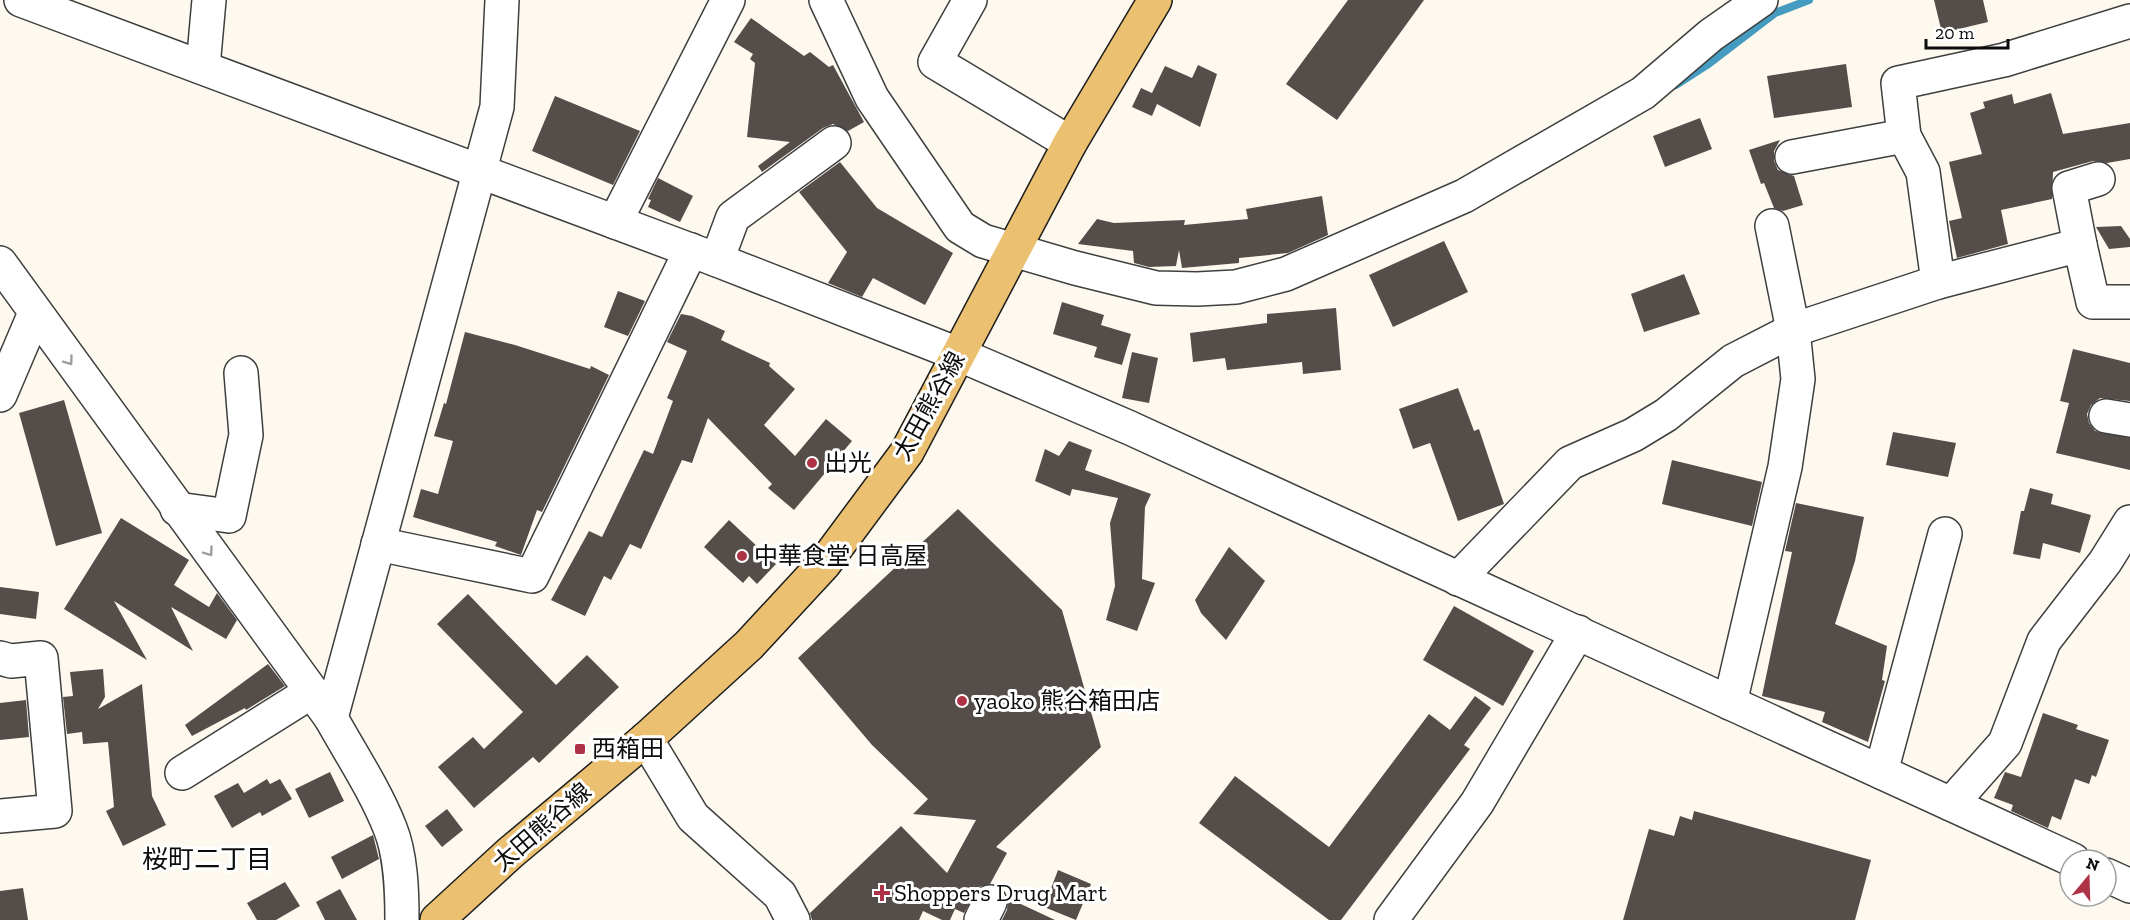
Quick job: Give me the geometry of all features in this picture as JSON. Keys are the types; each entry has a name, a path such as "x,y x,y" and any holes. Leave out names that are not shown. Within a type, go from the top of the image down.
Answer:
{"main road":[{"name":"太田熊谷線","path":"436,920 510,853 646,739 749,645 824,564 907,452 1071,143 1155,0"}],"street":[{"path":"21,0 704,255 958,354 1130,428 2058,853"},
{"path":"203,67 209,0"},
{"path":"331,718 497,107 502,0"},
{"path":"615,222 728,0"},
{"path":"826,0 872,98 960,227 1008,260 1156,288 1236,287 1286,274 1464,196 1643,93 1711,35 1761,0"},
{"path":"970,0 935,62 1071,143"},
{"path":"1938,282 1923,172 1904,136 1898,82 2004,60 2130,21"},
{"path":"1792,157 1904,136"},
{"path":"378,544 532,576 704,255 733,217 834,143"},
{"path":"2098,179 2069,188 2093,302 2130,302"},
{"path":"1730,703 1785,467 1798,379 1793,330 1772,226"},
{"path":"1458,579 1570,463 1633,435 1666,415 1733,361 1793,330 1938,282 2080,245"},
{"path":"0,263 331,718 377,798 391,830 397,856 402,920"},
{"path":"0,395 35,313"},
{"path":"177,509 229,516 246,435 241,373"},
{"path":"1951,804 2005,743 2044,641 2105,562 2130,522"},
{"path":"1881,772 1890,749 1945,534"},
{"path":"1391,920 1477,803 1578,632"},
{"path":"0,658 11,660 40,658 55,811 0,816"},
{"path":"182,773 311,692"},
{"path":"646,739 693,817 780,895 792,920"}],"building":[{"path":"1348,0 1424,0 1337,120 1286,84"},
{"path":"1934,0 1983,0 1988,22 1942,33"},
{"path":"751,18 804,56 810,52 829,67 833,65 864,122 848,131 833,124 823,128 762,172 758,166 790,142 747,137 755,63 750,59 753,54 734,42"},
{"path":"1846,64 1852,107 1774,118 1767,76"},
{"path":"1198,65 1217,74 1200,127 1157,104 1152,116 1132,107 1141,88 1152,93 1165,66 1192,78"},
{"path":"2051,93 2063,134 2130,123 2130,159 2107,163 2093,161 2053,172 2052,199 2001,210 2008,244 1957,258 1949,221 1962,218 1949,162 1982,154 1970,113 1985,108 1983,102 2012,94 2014,104"},
{"path":"555,96 640,131 613,185 532,151"},
{"path":"1700,118 1712,149 1665,167 1653,136"},
{"path":"1780,140 1774,151 1774,161 1778,170 1794,176 1803,205 1783,211 1774,208 1764,183 1761,184 1749,150"},
{"path":"840,162 877,208 953,253 925,305 873,278 862,297 828,283 847,252 799,192"},
{"path":"658,178 693,196 680,222 648,207 651,200 648,199"},
{"path":"1322,196 1328,235 1288,253 1239,258 1239,263 1182,268 1179,250 1176,266 1149,267 1134,263 1133,251 1078,244 1097,219 1114,223 1185,220 1184,225 1248,219 1246,209"},
{"path":"2121,226 2130,239 2130,247 2109,249 2096,227"},
{"path":"1444,241 1468,292 1393,327 1369,275"},
{"path":"1684,274 1700,314 1644,332 1631,294"},
{"path":"618,291 645,301 628,336 604,327"},
{"path":"1062,302 1104,315 1101,325 1131,334 1122,365 1094,357 1097,347 1053,334"},
{"path":"1336,308 1341,370 1303,374 1302,362 1227,370 1225,358 1193,362 1190,333 1267,323 1267,314"},
{"path":"681,314 692,316 725,331 721,340 770,363 769,366 795,389 764,425 795,456 826,419 852,441 794,510 768,488 772,484 708,418 692,463 682,460 641,549 630,544 611,580 604,576 585,616 551,600 589,531 602,537 644,450 653,454 673,401 667,398 687,351 667,342"},
{"path":"465,332 590,369 591,366 609,375 542,512 537,510 521,555 495,546 497,542 413,517 421,489 438,494 453,441 434,436 444,403 446,404"},
{"path":"2073,349 2130,363 2130,401 2100,398 2091,405 2087,414 2089,423 2095,431 2130,438 2130,470 2056,453 2069,403 2060,401"},
{"path":"1132,352 1158,358 1149,403 1122,398"},
{"path":"1458,388 1474,431 1479,429 1504,504 1458,521 1430,443 1413,449 1399,409"},
{"path":"64,400 102,533 56,546 19,413"},
{"path":"1893,432 1956,443 1948,477 1886,465"},
{"path":"1069,441 1092,450 1085,470 1151,494 1145,507 1142,579 1155,583 1137,631 1106,620 1115,586 1110,523 1118,498 1072,489 1070,496 1035,481 1045,449 1059,456"},
{"path":"1672,460 1762,482 1752,526 1662,504"},
{"path":"2030,488 2053,494 2051,504 2091,515 2080,553 2043,543 2040,559 2013,554 2021,511 2024,511"},
{"path":"1796,503 1864,517 1855,561 1835,624 1887,646 1882,680 1885,681 1868,742 1822,722 1825,712 1762,696 1792,552 1785,551"},
{"name":"yaoko 熊谷箱田店","path":"958,509 1062,610 1101,747 996,847 1007,853 990,884 979,887 964,913 955,909 950,920 942,920 923,911 919,920 812,920 810,913 901,826 947,873 976,820 913,814 928,799 872,745 798,658"},
{"path":"121,518 189,560 174,585 209,607 217,593 237,620 226,639 171,607 193,651 114,601 147,660 64,609"},
{"path":"729,520 776,564 757,584 749,576 743,583 704,547"},
{"path":"1229,547 1265,581 1226,640 1201,613 1195,600"},
{"path":"0,587 39,592 36,619 0,614"},
{"path":"468,594 556,685 587,655 619,687 539,763 533,757 474,808 438,767 473,737 484,749 523,712 437,624"},
{"path":"1454,606 1534,651 1503,706 1423,660"},
{"path":"268,664 285,686 246,710 245,708 192,736 185,725"},
{"path":"103,669 105,697 98,709 142,684 152,796 166,825 123,846 106,811 114,807 108,742 83,744 82,732 67,734 63,697 73,696 70,672"},
{"path":"1475,696 1491,708 1464,745 1470,749 1341,920 1329,920 1199,823 1235,776 1329,847 1429,714 1450,730"},
{"path":"26,700 29,737 0,740 0,703"},
{"path":"2043,713 2078,725 2076,729 2109,740 2096,777 2092,775 2089,784 2075,779 2061,820 2052,816 2048,828 2011,811 2013,805 1994,798 2005,772 2021,777"},
{"path":"330,772 344,801 309,818 295,789"},
{"path":"267,779 270,784 280,779 292,799 262,816 260,812 232,828 214,796 238,783 244,793"},
{"path":"447,809 463,830 442,847 425,826"},
{"path":"1694,811 1871,860 1855,920 1623,920 1649,829 1674,836 1680,816 1692,820"},
{"path":"373,835 379,859 342,879 331,857"},
{"path":"1058,870 1091,884 1076,920 1044,907"},
{"path":"285,882 300,906 276,920 257,920 247,903"},
{"path":"23,888 28,920 0,920 0,891"},
{"path":"340,889 357,920 325,920 316,902"},
{"path":"1008,898 1055,920 1002,920 1007,910"}],"waterway":[{"path":"1676,85 1707,65 1775,13 1809,0"}],"place":[{"name":"出光","path":"812,463"},
{"name":"中華食堂 日高屋","path":"742,556"},
{"name":"yaoko 熊谷箱田店","path":"962,701"},
{"name":"西箱田","path":"580,749"},
{"name":"Shoppers Drug Mart","path":"882,893"}],"district":[{"name":"桜町二丁目","path":"207,859"}]}
